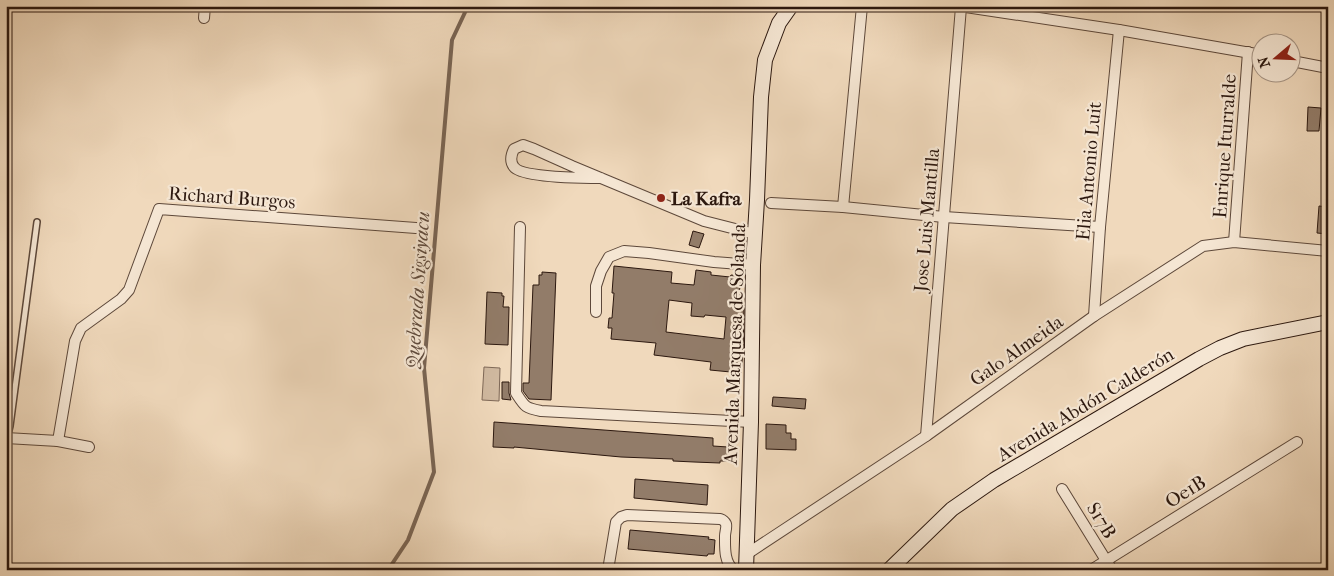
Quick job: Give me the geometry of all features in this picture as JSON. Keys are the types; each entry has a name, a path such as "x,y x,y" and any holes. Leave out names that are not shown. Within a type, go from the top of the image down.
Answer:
{"street":[{"path":"204,18 205,6"},
{"name":"Avenida Marquesa de Solanda","path":"746,570 751,422 753,265 761,97 765,60 779,23 790,6"},
{"path":"843,207 862,6"},
{"path":"960,6 1252,53"},
{"name":"Jose Luis Mantilla","path":"926,436 960,6"},
{"name":"Elia Antonio Luit","path":"1094,316 1100,227 1119,30"},
{"name":"Enrique Iturralde","path":"1234,242 1248,52"},
{"path":"1302,63 1328,68"},
{"path":"602,178 560,177 518,171 513,167 512,153 518,146 528,147 602,178 704,221 755,234"},
{"path":"771,203 1100,227"},
{"name":"Richard Burgos","path":"58,441 75,341 81,328 121,299 129,290 159,209 416,228"},
{"path":"520,227 516,393 528,409 751,422"},
{"name":"Galo Almeida","path":"747,554 926,436 1094,316 1203,246 1234,242 1328,251"},
{"path":"596,312 596,286 601,271 609,257 624,252 649,252 714,262 753,265"},
{"name":"Avenida Abdón Calderón","path":"889,570 952,509 987,484 1199,359 1243,339 1328,322"},
{"path":"6,438 58,441 89,447"},
{"name":"Oe1B","path":"1091,570 1298,442"},
{"name":"S17B","path":"1062,489 1112,570"},
{"path":"608,570 616,522 621,517 627,515 720,519 724,521 726,525 728,565 734,570"}],"lane":[{"path":"6,438 10,426 37,222"}],"shaded area":[{"path":"484,367 500,368 499,401 482,400"}],"building":[{"path":"1308,107 1321,108 1319,131 1307,131"},
{"path":"1319,206 1328,207 1328,234 1317,233"},
{"path":"693,231 704,234 699,248 689,245"},
{"path":"614,266 672,272 671,283 694,285 696,270 711,272 711,275 741,276 738,306 744,307 741,373 710,370 711,362 654,355 656,343 611,339 612,328 608,328 609,318 612,318 614,293 612,293","holes":["669,300 692,303 691,316 726,317 724,339 666,332"]},
{"path":"542,272 556,273 551,400 529,399 523,391 523,383 529,383 533,285 539,285 539,275 542,275"},
{"path":"487,292 502,293 502,296 504,296 503,307 509,307 508,345 485,344"},
{"path":"502,382 509,382 511,400 502,399"},
{"path":"773,397 806,399 805,409 772,406"},
{"path":"494,422 713,438 713,446 728,447 727,461 720,461 720,463 673,461 673,459 493,447"},
{"path":"766,424 786,425 786,433 791,433 791,439 796,439 796,450 766,449"},
{"path":"635,479 708,485 707,505 634,498"},
{"path":"630,530 709,537 708,539 715,540 714,554 708,554 707,556 628,549"}],"waterway":[{"name":"Quebrada Sigsiyacu","path":"388,570 408,540 434,472 424,368 452,40 468,6"}],"place":[{"name":"La Kafra","path":"661,198"}]}
